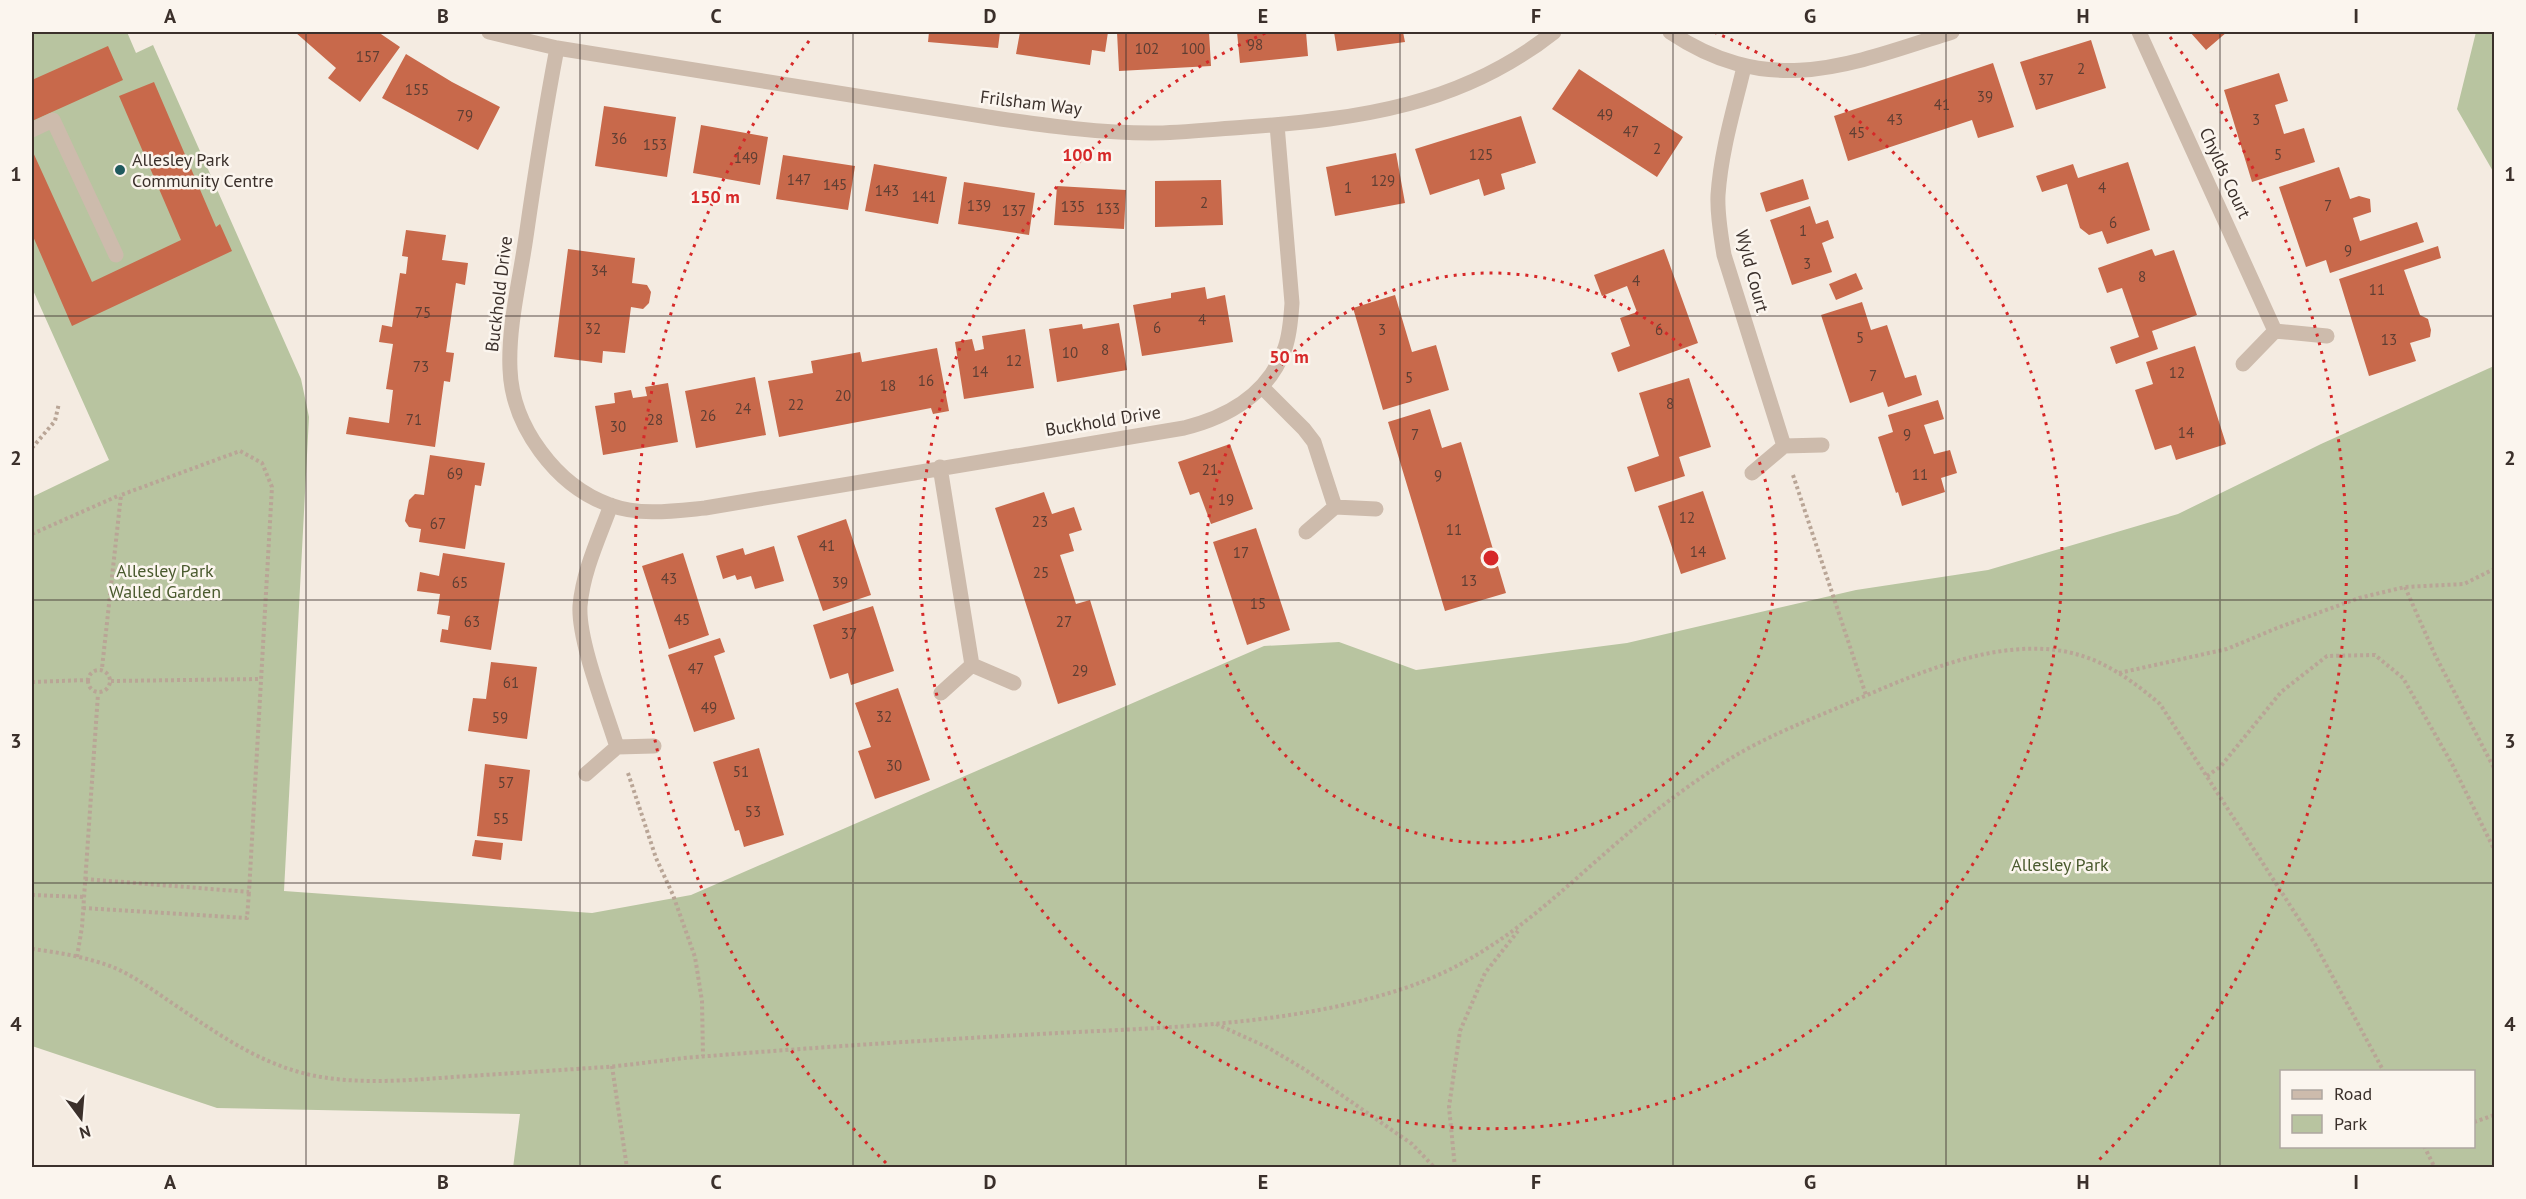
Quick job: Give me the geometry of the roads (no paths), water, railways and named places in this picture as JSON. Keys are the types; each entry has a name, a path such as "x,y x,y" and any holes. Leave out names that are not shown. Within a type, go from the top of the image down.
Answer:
{"street":[{"name":"Frilsham Way","path":"489,32 557,48 1059,128 1152,133 1355,117 1420,102 1494,72 1554,32"},
{"path":"1670,32 1702,50 1744,67 1801,71 1858,62 1952,32"},
{"name":"Chylds Court","path":"2139,32 2276,331"},
{"name":"Buckhold Drive","path":"557,48 535,171 519,280 510,370 513,388 525,426 536,445 566,478 590,495 611,505 638,511 669,512 705,508 1184,428 1225,414 1245,402 1262,387 1285,348 1292,303 1277,124"},
{"name":"Wyld Court","path":"1744,67 1721,167 1718,198 1720,228 1724,255 1784,446"},
{"path":"32,130 53,120 116,255"},
{"path":"2242,364 2276,331 2327,336"},
{"path":"1262,387 1314,442 1335,507"},
{"path":"1752,472 1784,446 1822,445"},
{"path":"940,467 972,665"},
{"path":"611,505 587,572 582,591 580,620 617,747"},
{"path":"1306,532 1335,507 1376,509"},
{"path":"972,665 1014,683"},
{"path":"940,693 972,665"},
{"path":"586,774 617,747 654,746"}],"place":[{"name":"Allesley Park Community Centre","path":"120,170"}],"park label":[{"name":"Allesley Park Walled Garden","path":"165,581"},
{"name":"Allesley Park","path":"2060,865"}]}
